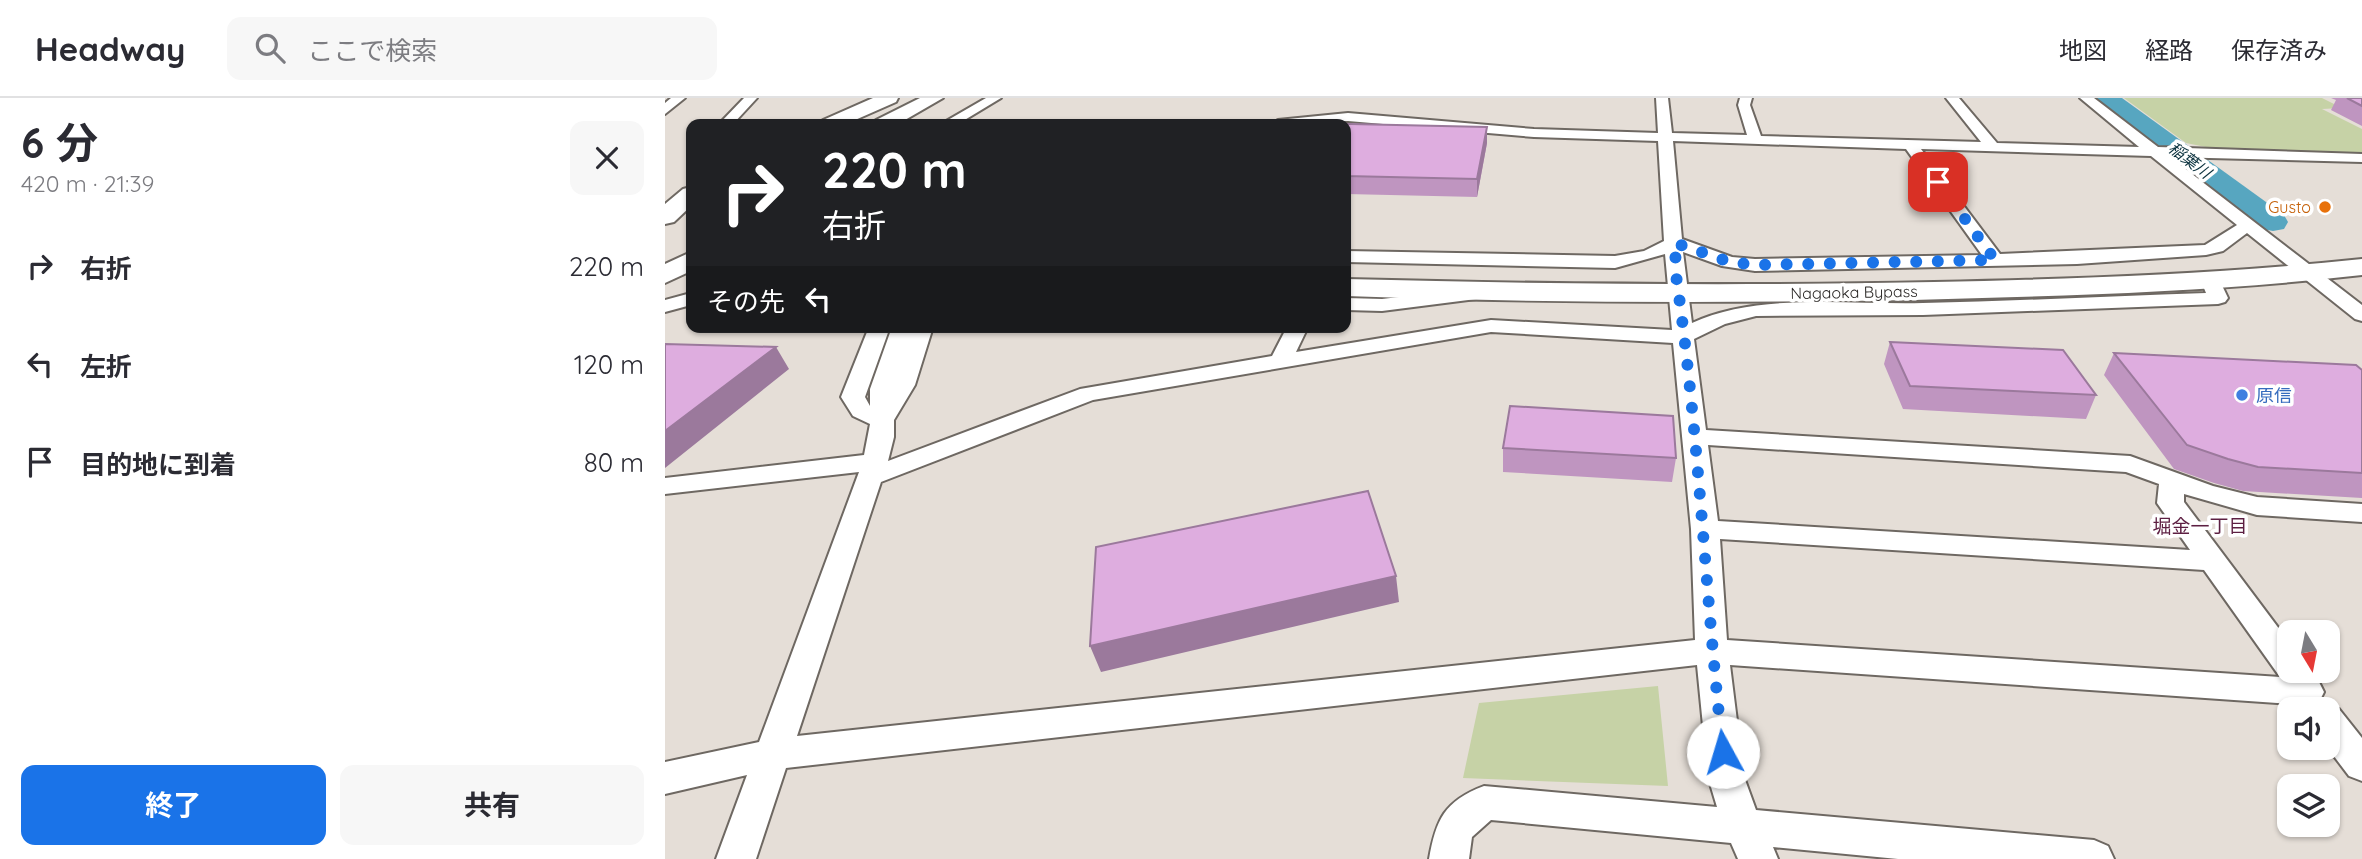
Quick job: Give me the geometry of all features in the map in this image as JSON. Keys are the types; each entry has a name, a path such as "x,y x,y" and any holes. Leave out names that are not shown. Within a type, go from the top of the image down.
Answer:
{"highway":[{"path":"842,119 889,98"},
{"path":"874,119 916,98"},
{"path":"893,119 934,98"},
{"path":"931,119 966,105"},
{"path":"665,200 686,190"},
{"path":"665,293 686,216"},
{"name":"Nagaoka Bypass","path":"1351,270 1903,292 2211,281 2362,253"},
{"name":"Nagaoka Bypass","path":"1351,288 1496,292 2000,274 2298,266 2362,267"}],"street":[{"path":"665,110 679,98"},
{"path":"731,119 751,98"},
{"path":"953,119 966,105 995,98"},
{"path":"1663,98 1677,284 1705,529 1712,651 1726,777 1750,843"},
{"path":"1746,98 1744,106 1755,138"},
{"path":"1952,98 1991,145"},
{"path":"2086,98 2298,266 2360,310"},
{"path":"1348,117 1366,104"},
{"path":"966,105 985,114 982,119"},
{"path":"1328,119 1348,117 1534,133 2362,158"},
{"path":"1909,143 1995,260"},
{"path":"1351,257 1615,262 1649,255 1675,243 1730,262 1755,265 1995,260 2206,250 2217,247 2248,225"},
{"path":"665,486 872,469 1089,394 1491,326 1682,337 1707,322 1730,314 1756,310 1923,309 2218,298 2211,281"},
{"path":"1351,304 1382,305 1496,292"},
{"path":"665,306 686,300"},
{"path":"878,333 853,397 861,411 882,421"},
{"path":"736,859 872,469 882,437 882,389 902,333"},
{"path":"882,421 904,386 921,333"},
{"path":"1280,361 1295,333"},
{"path":"1695,437 2130,464 2231,500 2257,506 2362,513"},
{"path":"2174,480 2170,492 2171,503 2362,765"},
{"path":"1705,529 2212,561"},
{"path":"665,778 774,754 1712,651 2307,691"},
{"path":"1449,859 1454,828 1484,803 1750,843 2094,859"}],"green space":[{"path":"2124,98 2322,98 2342,108 2322,109 2362,129 2362,153 2211,148 2186,143"},
{"path":"1658,686 1668,786 1463,778 1479,703"}],"building":[{"path":"2347,98 2362,98 2362,106"},
{"path":"1351,124 1487,127 1477,179 1351,176"},
{"path":"1890,342 2063,350 2096,395 1910,386"},
{"path":"665,344 776,347 665,431"},
{"path":"2114,353 2356,365 2362,370 2362,473 2258,467 2187,445"},
{"path":"1510,406 1673,416 1676,458 1503,448"},
{"path":"1368,491 1396,576 1090,646 1096,547"}],"waterway":[{"name":"稲葉川","path":"2107,98 2273,222"}],"place":[{"name":"Gusto","path":"2325,207"},
{"name":"原信","path":"2242,395"}],"district":[{"name":"堀金一丁目","path":"2200,526"}],"route":[{"path":"1723,752 1712,651 1705,529 1682,337 1675,243 1730,262 1755,265 1995,260 1938,182"}]}
